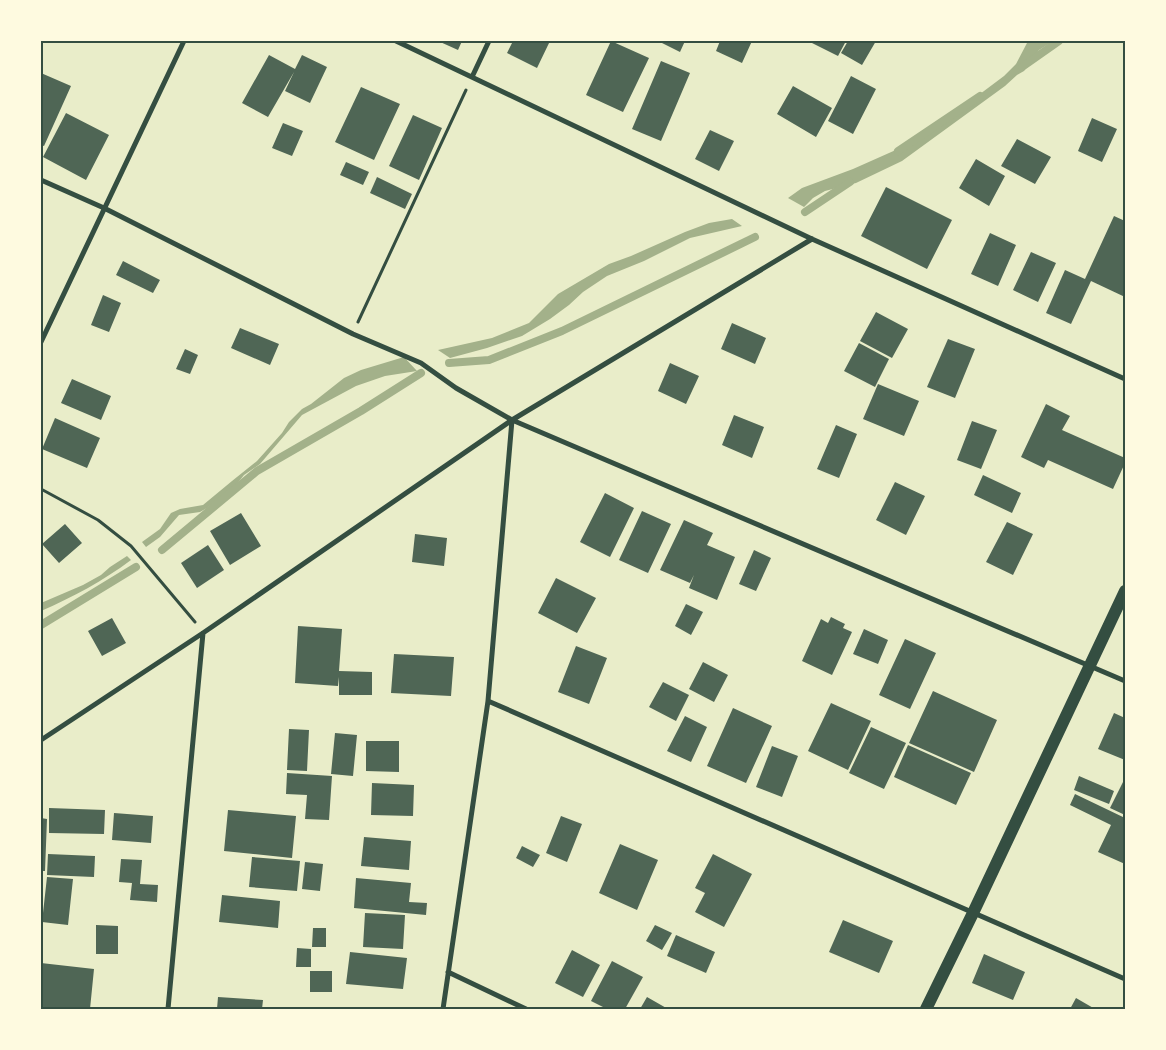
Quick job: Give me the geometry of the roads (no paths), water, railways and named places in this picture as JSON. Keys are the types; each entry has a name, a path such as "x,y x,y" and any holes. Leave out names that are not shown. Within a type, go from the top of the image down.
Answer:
{"main road":[{"path":"926,1009 1125,590"}],"street":[{"path":"41,342 184,41"},
{"path":"396,41 812,238 1125,379"},
{"path":"472,77 489,41"},
{"path":"41,180 104,208 353,334 420,362 456,388 512,420 1125,681"},
{"path":"41,740 203,632 512,420 812,238"},
{"path":"443,1009 488,701 512,420"},
{"path":"168,1009 203,632"},
{"path":"488,701 1125,979"},
{"path":"448,972 526,1009"}],"waterway":[{"path":"1022,67 1059,41"},
{"path":"898,151 980,96"},
{"path":"805,212 850,182"},
{"path":"449,363 489,360 562,331 755,237"},
{"path":"162,550 257,471 361,411 421,373"},
{"path":"41,625 136,567"}]}
